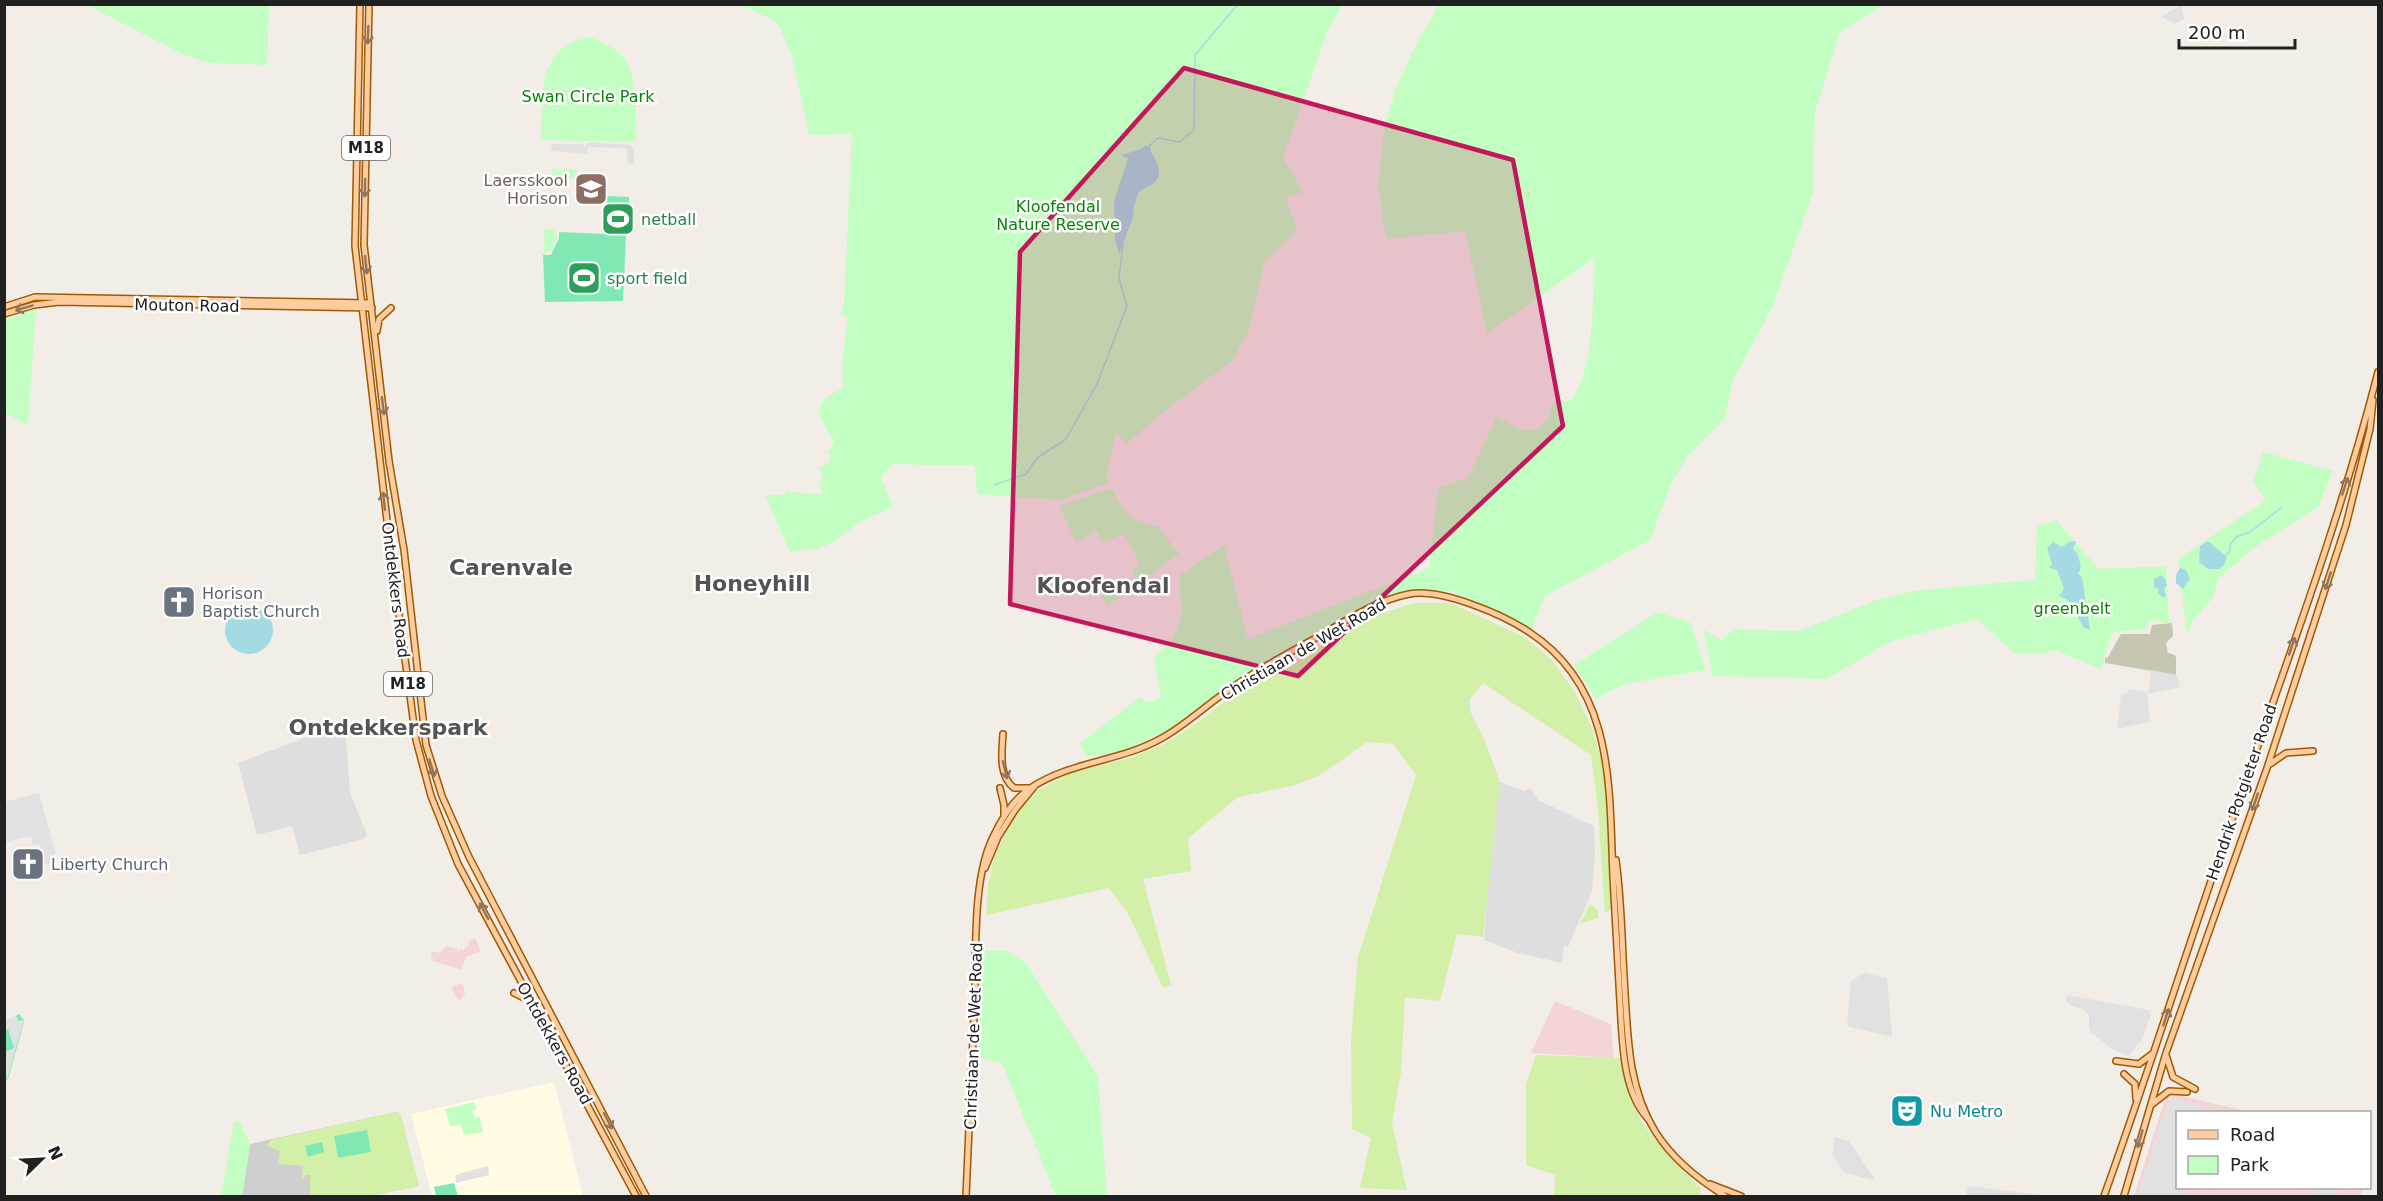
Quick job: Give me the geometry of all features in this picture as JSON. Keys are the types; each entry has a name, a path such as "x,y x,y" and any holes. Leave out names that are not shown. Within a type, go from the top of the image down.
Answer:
{"main road":[{"name":"Ontdekkers Road","path":"360,4 355,246 390,555 422,768 458,864 636,1197"},
{"name":"Ontdekkers Road","path":"369,4 364,245 389,461 404,550 426,746 433,771 469,857 646,1197"},
{"name":"Mouton Road","path":"4,307 35,297 361,306"},
{"name":"Mouton Road","path":"4,314 34,305 59,302 372,305"},
{"path":"377,351 378,322 381,315 391,308"},
{"name":"Hendrik Potgieter Road","path":"2104,1197 2327,542 2379,372"},
{"name":"Hendrik Potgieter Road","path":"2124,1197 2166,1053 2267,768 2346,525 2370,429 2375,387"},
{"name":"Christiaan de Wet Road","path":"966,1197 975,966 982,875 988,847 1002,821 1016,802 1032,787 1070,768 1125,754 1161,739 1242,682 1354,616 1391,598 1427,593 1461,601 1523,628 1555,653 1574,675 1591,705 1604,743 1612,841 1618,875 1629,1061 1636,1089 1649,1120 1661,1140 1677,1157 1725,1197"},
{"path":"1003,734 1002,753 1006,778 1011,787 1032,787"},
{"path":"2267,768 2274,760 2286,753 2313,751"},
{"name":"Christiaan de Wet Road","path":"982,875 998,837 1032,787"},
{"path":"1000,788 1004,805 1002,821"},
{"path":"514,993 532,1001"},
{"path":"2116,1061 2139,1064 2154,1051"},
{"path":"2166,1053 2173,1077 2196,1089"},
{"path":"2124,1074 2136,1088 2135,1110"},
{"path":"2150,1106 2169,1091 2187,1092"},
{"name":"Christiaan de Wet Road","path":"1706,1182 1741,1197"}],"highlighted area":[{"path":"1184,68 1513,160 1563,426 1298,676 1010,604 1020,252"}],"shaded area":[{"path":"2181,5 2184,19 2175,24 2161,17"},
{"path":"588,142 630,145 634,149 634,165 628,164 626,148 588,147 587,154 552,151 551,144 582,144 585,147"},
{"path":"2172,623 2173,636 2166,643 2168,653 2175,655 2176,658 2176,675 2105,663 2105,658 2108,657 2121,634 2150,634 2152,625"},
{"path":"2151,670 2177,675 2180,687 2148,694"},
{"path":"2129,689 2147,692 2150,722 2117,729 2121,695"},
{"path":"341,724 345,726 350,793 367,834 364,839 300,855 292,826 257,835 238,763"},
{"path":"1500,782 1525,791 1530,788 1538,800 1594,826 1595,857 1592,892 1568,947 1564,945 1562,963 1518,953 1484,940 1490,862"},
{"path":"39,793 55,851 55,863 39,866 35,853 41,851 39,844 33,846 31,836 5,842 4,802"},
{"path":"475,938 481,951 466,957 462,970 433,961 432,951 440,953 446,946 458,949 457,955 460,949 463,950 469,945 468,942"},
{"path":"1864,973 1887,978 1892,1037 1847,1026 1851,981"},
{"path":"463,983 465,995 463,999 458,1000 451,987"},
{"path":"2067,995 2149,1010 2151,1015 2141,1041 2128,1056 2112,1049 2092,1033 2089,1029 2089,1016 2083,1009 2071,1006 2066,1000"},
{"path":"1555,1001 1611,1024 1614,1058 1531,1053"},
{"path":"16,1015 18,1021 24,1020 7,1080 5,1052 14,1048 8,1029 5,1030 5,1019 8,1020"},
{"path":"554,1082 583,1196 432,1196 411,1114"},
{"path":"2173,1094 2246,1111 2176,1111 2176,1189 2363,1189 2360,1196 2134,1196 2165,1099"},
{"path":"2174,1097 2206,1108 2206,1111 2176,1111 2176,1189 2186,1189 2182,1196 2137,1196 2168,1103"},
{"path":"396,1112 400,1114 419,1186 370,1196 242,1196 250,1144"},
{"path":"1835,1137 1849,1141 1875,1180 1845,1173 1832,1155"},
{"path":"488,1166 489,1175 456,1183 455,1175"},
{"path":"1968,1186 2048,1196 1966,1196"},
{"path":"2317,1189 2338,1189 2335,1196 2316,1196"}],"green space":[{"path":"87,5 269,5 267,65 209,63 184,55"},
{"name":"Kloofendal Nature Reserve","path":"742,5 1342,5 1328,30 1283,157 1303,192 1286,197 1297,230 1264,263 1249,330 1232,361 1158,416 1127,444 1116,433 1107,483 1061,500 977,494 975,466 892,464 881,477 893,507 860,522 823,547 821,545 820,548 790,552 765,495 785,495 785,491 822,495 820,482 823,478 819,468 830,461 831,455 827,453 834,442 819,410 825,400 843,388 843,358 848,317 841,315 844,305 852,134 809,135 792,56 777,22"},
{"path":"1439,5 1884,5 1840,32 1815,112 1813,192 1772,308 1732,382 1725,418 1688,455 1671,484 1650,540 1545,596 1532,629 1452,591 1413,590 1375,603 1222,690 1173,728 1122,751 1086,757 1080,743 1140,697 1147,703 1161,698 1154,658 1174,637 1182,613 1179,576 1224,545 1248,639 1429,568 1438,488 1468,478 1497,416 1522,429 1534,430 1546,421 1553,403 1571,400 1579,387 1589,352 1593,312 1594,258 1487,334 1465,231 1386,239 1378,186 1385,124 1398,83"},
{"name":"Swan Circle Park","path":"590,37 618,51 629,66 635,99 636,142 541,140 543,91 551,62 559,51 572,42"},
{"path":"552,169 577,169 572,178 553,187"},
{"name":"netball","path":"607,196 629,197 629,207 608,206"},
{"name":"netball","path":"608,209 628,209 628,229 608,228"},
{"path":"544,229 556,230 557,238 551,252 544,253"},
{"name":"sport field","path":"559,232 626,235 623,301 545,302 543,255 551,255 559,238"},
{"path":"36,308 28,425 5,413 5,320"},
{"path":"2263,452 2333,471 2318,507 2252,549 2218,579 2214,596 2192,622 2187,635 2178,559 2266,500 2253,482"},
{"path":"1112,488 1129,515 1141,522 1158,526 1179,554 1108,606 1101,596 1135,580 1132,570 1140,564 1124,534 1103,543 1097,531 1076,542 1059,506"},
{"name":"greenbelt","path":"2056,520 2099,569 2166,566 2169,623 2152,620 2145,629 2112,632 2101,669 2055,650 2040,654 2014,653 1977,619 1891,641 1827,679 1713,676 1703,629 1721,640 1735,629 1799,631 1877,600 1919,590 2035,580 2037,526"},
{"path":"1414,603 1451,603 1526,638 1552,660 1575,692 1592,728 1605,771 1613,910 1605,912 1598,809 1591,755 1483,683 1470,699 1470,711 1485,741 1500,782 1483,937 1457,934 1440,1001 1405,997 1401,1073 1392,1123 1407,1190 1360,1188 1371,1138 1352,1129 1351,1038 1358,957 1416,775 1393,744 1367,742 1322,774 1296,785 1238,797 1188,838 1191,871 1143,879 1171,985 1163,988 1130,917 1109,888 986,915 988,886 995,854 1016,813 1037,791 1070,773 1133,757 1166,743 1197,723 1235,693 1380,614"},
{"path":"1658,612 1691,623 1706,670 1624,684 1596,699 1574,665"},
{"path":"1590,904 1598,911 1598,918 1580,924"},
{"path":"1006,950 1026,963 1098,1076 1107,1196 1056,1196 1002,1063 979,1058 983,951"},
{"path":"19,1014 24,1020 23,1026 8,1079 5,1081 4,1019 8,1020"},
{"path":"1536,1055 1621,1058 1630,1096 1644,1126 1701,1189 1700,1196 1554,1196 1555,1175 1526,1165 1526,1084"},
{"path":"474,1102 477,1109 472,1111 475,1118 480,1117 483,1132 464,1135 461,1125 450,1126 445,1109"},
{"path":"396,1112 401,1115 419,1186 369,1196 310,1196 310,1175 302,1178 303,1166 278,1164 280,1151 267,1146 271,1140"},
{"path":"234,1121 240,1122 250,1144 242,1196 221,1196"},
{"path":"367,1130 371,1152 338,1158 334,1136"},
{"path":"322,1142 324,1152 308,1157 305,1146"},
{"path":"454,1183 458,1196 436,1196 434,1187"}],"water":[{"path":"1146,145 1157,162 1159,173 1154,183 1139,192 1133,208 1134,214 1119,255 1115,239 1114,201 1128,159 1121,155 1139,150"},
{"path":"2076,541 2073,549 2078,554 2081,568 2078,574 2082,577 2090,630 2084,628 2068,600 2059,596 2064,589 2057,570 2049,568 2052,564 2047,548 2053,542 2062,547 2069,542"},
{"path":"2208,541 2227,557 2224,565 2219,569 2208,569 2199,562 2200,546"},
{"path":"2180,568 2186,570 2190,579 2183,589 2176,583 2176,575"},
{"path":"2161,575 2167,586 2164,588 2166,596 2163,598 2158,593 2159,589 2154,587 2154,579"},
{"path":"244,606 254,606 266,613 273,625 273,635 266,647 254,654 244,654 229,643 225,635 225,625 236,610"}],"waterway":[{"path":"1150,151 1149,146 1158,138 1180,142 1194,130 1195,55 1238,4"},
{"path":"994,485 1026,474 1037,458 1066,439 1097,384 1127,306 1119,278 1123,245"},
{"path":"2226,555 2236,537 2250,532 2281,508"}],"place":[{"name":"Laersskool Horison","path":"591,189"},
{"name":"netball","path":"618,219"},
{"name":"sport field","path":"584,278"},
{"name":"Horison Baptist Church","path":"179,602"},
{"name":"Liberty Church","path":"28,864"},
{"name":"Nu Metro","path":"1907,1111"}],"district":[{"name":"Carenvale","path":"511,567"},
{"name":"Honeyhill","path":"752,583"},
{"name":"Kloofendal","path":"1103,585"},
{"name":"Ontdekkerspark","path":"388,727"}]}
